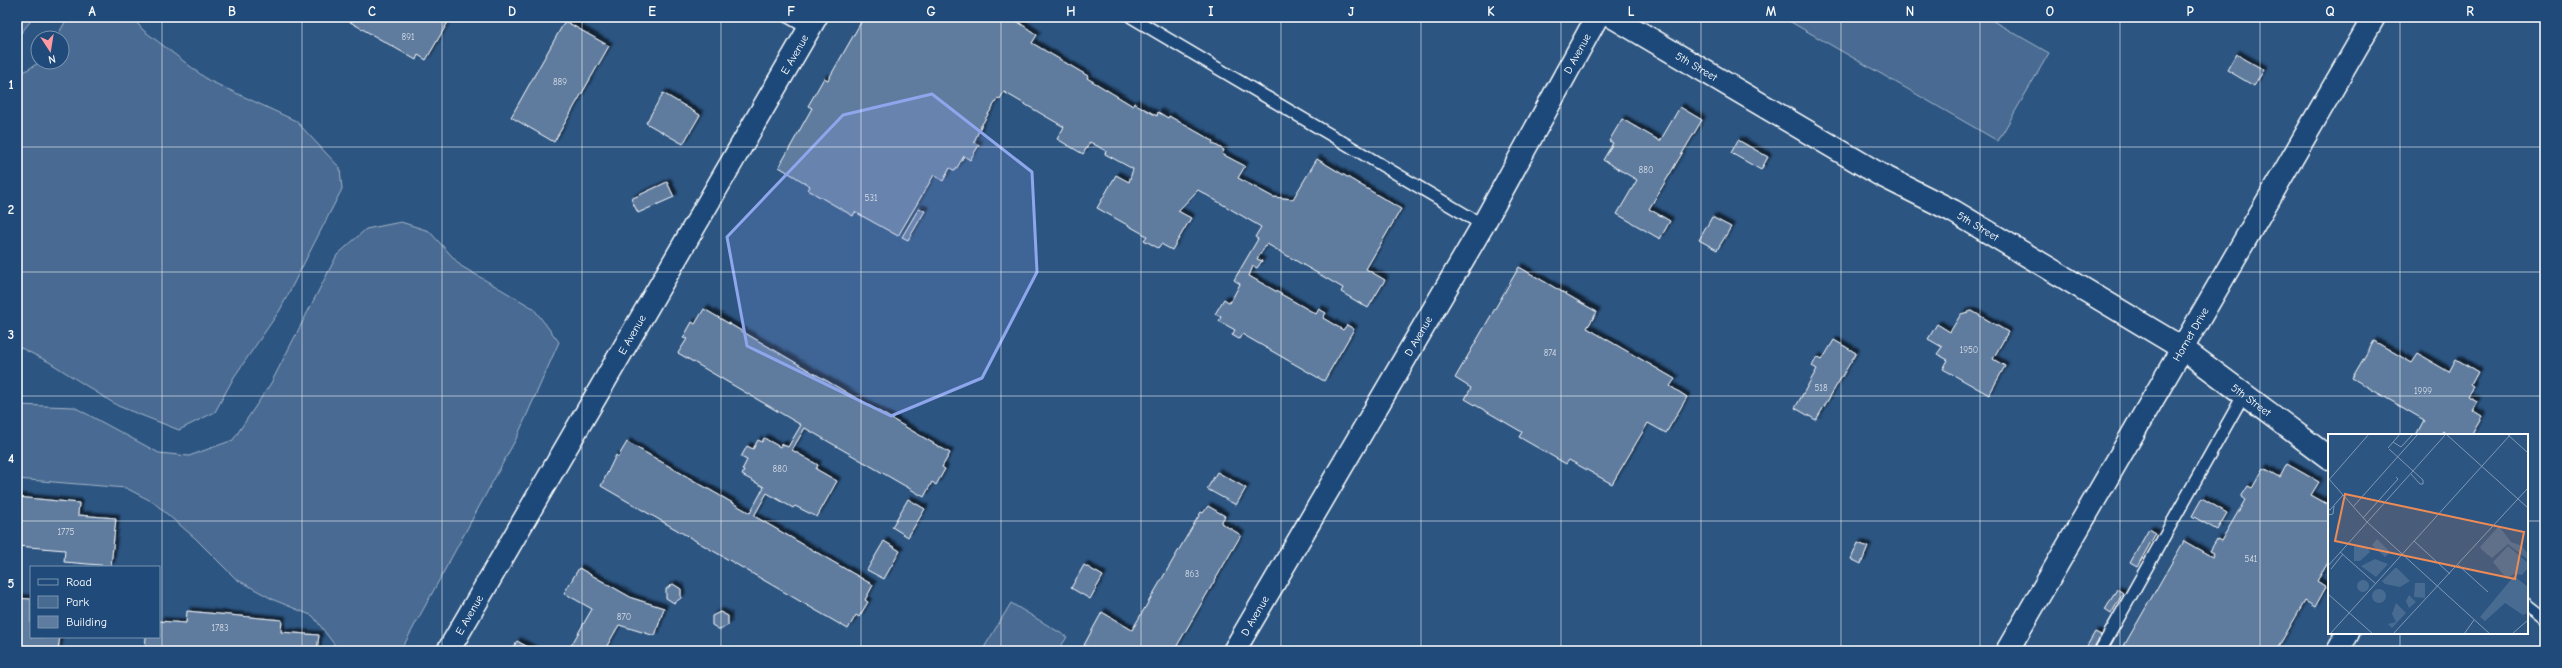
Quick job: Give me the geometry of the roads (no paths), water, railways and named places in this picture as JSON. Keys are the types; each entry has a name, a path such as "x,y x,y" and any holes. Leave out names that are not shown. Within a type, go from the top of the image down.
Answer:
{"street":[{"name":"D Avenue","path":"1234,651 1482,225 1597,17"},
{"name":"5th Street","path":"1613,17 1879,174 1953,211 2182,348 2328,457"},
{"name":"Hornet Drive","path":"2007,651 2374,17"},
{"name":"E Avenue","path":"448,651 812,23"},
{"path":"2338,651 2347,634"}],"lane":[{"path":"788,17 812,23"},
{"path":"1131,17 1482,225"},
{"path":"2100,651 2244,394"},
{"path":"2528,605 2545,618"}]}
